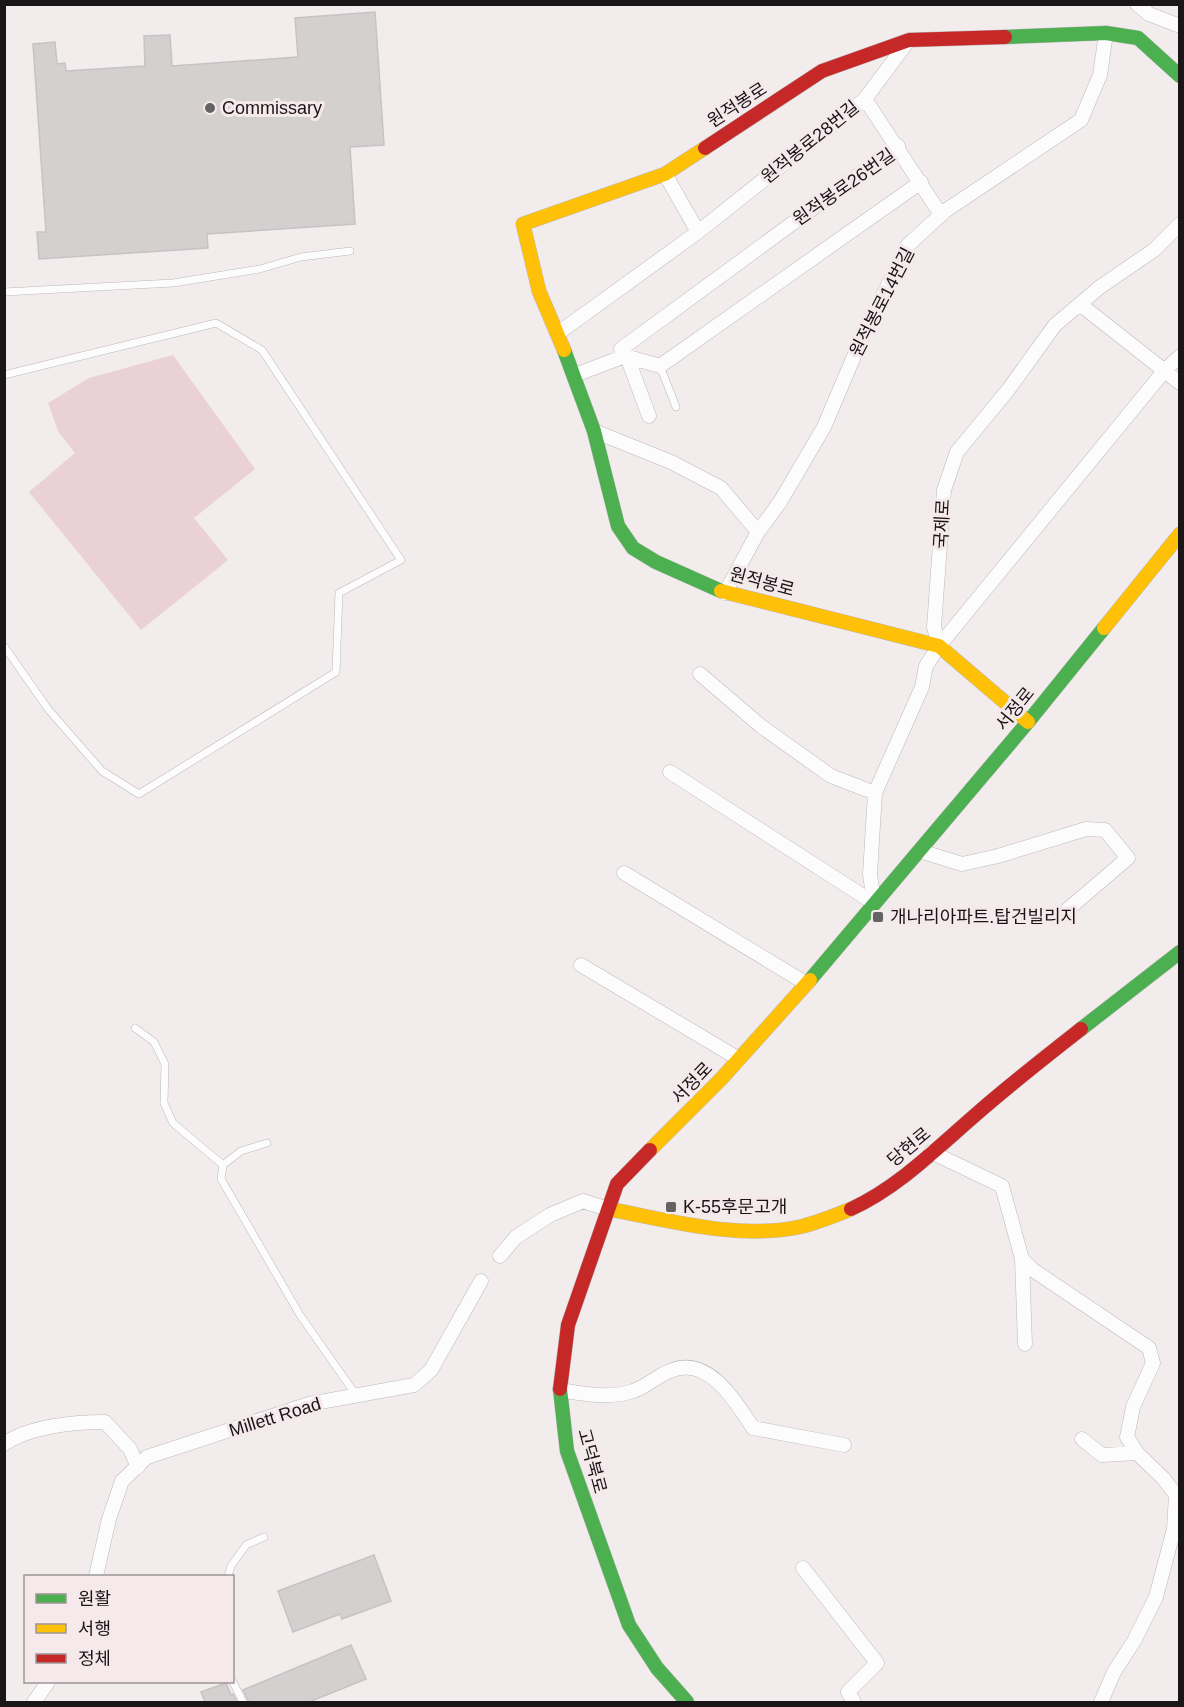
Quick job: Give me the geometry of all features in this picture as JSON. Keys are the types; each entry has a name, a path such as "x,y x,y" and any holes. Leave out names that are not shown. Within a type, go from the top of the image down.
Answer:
{"street":[{"path":"1137,4 1149,14 1179,26"},
{"name":"원적봉로","path":"1028,722 939,646 725,592 656,561 633,548 618,526 594,431 575,375 539,291 523,224 665,174 822,71 909,40 1106,33 1137,38 1179,76"},
{"name":"원적봉로14번길","path":"725,592 758,532 780,502 824,427 863,335 908,245 941,215 1081,120 1100,75 1106,33"},
{"name":"원적봉로28번길","path":"557,334 698,232 865,99 909,40"},
{"path":"865,99 898,146"},
{"name":"원적봉로26번길","path":"625,356 621,349 898,146 941,215"},
{"path":"665,174 698,232"},
{"path":"575,375 625,356 660,366 921,182"},
{"name":"국제로","path":"939,646 934,627 944,490 957,452 1008,390 1054,325 1100,287 1154,249 1179,224"},
{"path":"1081,305 1179,383"},
{"path":"625,356 649,416"},
{"path":"874,903 870,874 874,793 922,687 926,666 939,646 1165,370 1179,356"},
{"path":"594,431 671,462 720,488 758,532"},
{"name":"서정로","path":"608,1209 617,1184 739,1059 807,984 1028,722 1179,534"},
{"path":"700,674 762,727 831,776 874,793"},
{"path":"670,772 874,903"},
{"path":"920,851 962,864 998,856 1086,829 1104,830 1128,858 1067,910"},
{"path":"624,873 807,984"},
{"name":"당현로","path":"608,1209 699,1227 758,1231 798,1227 839,1215 876,1197 997,1096 1179,952"},
{"path":"580,965 739,1059"},
{"path":"931,1152 1002,1186 1022,1259 1025,1344"},
{"path":"500,1256 516,1237 550,1215 583,1202 608,1209"},
{"name":"고덕북로","path":"608,1209 568,1325 560,1390 567,1451 628,1625 657,1668 687,1702"},
{"path":"1022,1259 1033,1270 1149,1348 1153,1362 1133,1407 1127,1437 1137,1453 1163,1478 1176,1495 1174,1529 1156,1597 1134,1641 1114,1672 1101,1702"},
{"name":"Millett Road","path":"96,1575 109,1519 122,1481 147,1458 309,1404 414,1385 431,1370 481,1281"},
{"path":"560,1390 596,1396 633,1391 672,1369 693,1367 712,1377 730,1393 753,1428 844,1445"},
{"path":"4,1444 11,1439 38,1430 78,1422 105,1422 130,1449 138,1467"},
{"path":"1082,1439 1101,1455 1137,1453"},
{"path":"803,1568 877,1663 848,1692 854,1702"},
{"path":"34,1702 47,1683"}],"lane":[{"path":"4,292 173,283 260,269 301,257 350,250"},
{"path":"4,375 216,323 262,350 401,560 339,593 336,672 140,794 102,771 48,709 4,646"},
{"path":"660,366 676,407"},
{"path":"135,1028 154,1042 165,1064 164,1103 173,1123 223,1165"},
{"path":"267,1143 241,1150 223,1165 220,1179 300,1315 356,1395"},
{"path":"228,1575 231,1566 246,1545 264,1537"},
{"path":"234,1683 243,1702"}],"shaded area":[{"path":"173,355 255,469 194,518 228,560 141,630 29,492 75,453 58,431 48,403 89,378"}],"building":[{"name":"Commissary","path":"375,12 384,145 350,147 355,224 207,234 208,248 39,259 37,232 46,232 33,44 55,42 57,64 65,63 66,71 145,66 144,36 170,35 172,66 298,57 295,18"},
{"path":"374,1555 391,1601 342,1619 340,1614 293,1632 278,1591"},
{"path":"351,1645 366,1679 309,1702 249,1702 243,1690"},
{"path":"226,1683 237,1702 205,1702 201,1692"}],"traffic: fast":[{"path":"1005,37 1106,33 1138,38 1180,76"},
{"path":"564,350 594,431 618,526 633,548 656,562 721,591"},
{"path":"810,980 1028,722 1104,628"},
{"path":"1081,1029 1180,952"},
{"path":"560,1389 567,1451 629,1625 657,1668 687,1702"}],"traffic: slow":[{"path":"564,350 539,291 523,224 665,174 705,148"},
{"path":"1104,628 1180,534"},
{"path":"721,591 939,646 1028,722"},
{"path":"650,1150 722,1078 810,980"},
{"path":"608,1209 703,1227 752,1231 799,1227 851,1209"}],"traffic: jam":[{"path":"705,148 822,71 909,40 1005,37"},
{"path":"851,1209 884,1190 915,1168 999,1094 1081,1029"},
{"path":"560,1389 568,1325 617,1184 650,1150"}],"place":[{"name":"Commissary","path":"210,108"},
{"name":"개나리아파트.탑건빌리지","path":"878,917"},
{"name":"K-55후문고개","path":"671,1207"}]}
